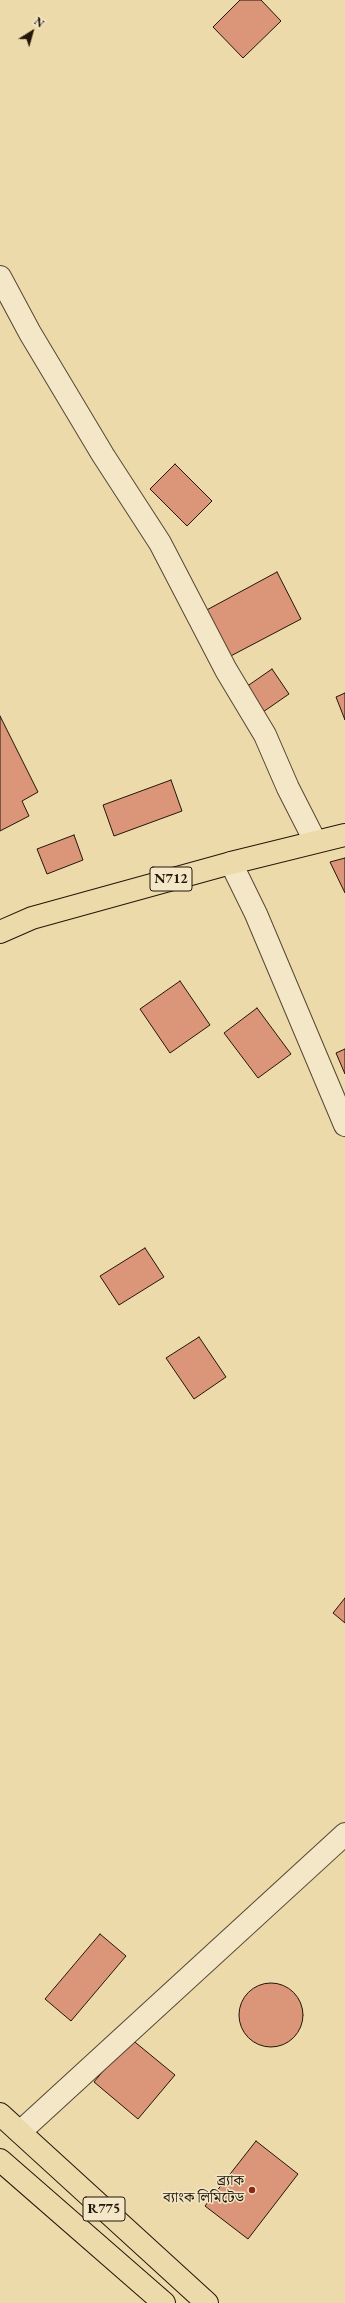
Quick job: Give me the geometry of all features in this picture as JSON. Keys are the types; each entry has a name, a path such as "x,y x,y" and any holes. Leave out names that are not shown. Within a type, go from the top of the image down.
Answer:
{"main road":[{"name":"N712","path":"0,932 32,918 231,863 315,841 345,835"},
{"name":"R775","path":"0,2114 207,2303"},
{"name":"R775","path":"0,2160 164,2303"}],"street":[{"path":"0,277 30,333 99,448 160,543 226,670 266,735 288,788 315,841"},
{"path":"231,863 262,929 345,1125"},
{"path":"20,2132 345,1834"}],"building":[{"path":"240,0 261,0 281,21 243,58 213,27"},
{"path":"175,464 212,501 187,526 150,489"},
{"path":"277,572 301,619 225,659 203,612"},
{"path":"272,669 289,694 263,712 246,687"},
{"path":"345,693 345,720 336,697"},
{"path":"0,716 38,792 22,801 29,816 0,831"},
{"path":"171,780 182,811 114,836 103,805"},
{"path":"74,835 83,860 47,874 37,849"},
{"path":"345,858 345,893 330,862"},
{"path":"180,981 210,1025 170,1053 140,1009"},
{"path":"257,1008 291,1054 258,1078 224,1033"},
{"path":"345,1049 345,1074 336,1053"},
{"path":"145,1248 164,1277 119,1305 100,1276"},
{"path":"199,1337 226,1377 194,1399 166,1358"},
{"path":"345,1598 345,1623 333,1613"},
{"path":"100,1934 126,1956 71,2021 45,1999"},
{"path":"265,1983 277,1983 294,1992 301,2003 303,2015 301,2027 294,2038 277,2047 265,2047 253,2042 244,2033 239,2021 239,2009 244,1997 253,1988"},
{"path":"130,2038 175,2075 138,2119 94,2082"},
{"name":"ব্র্যাক ব্যাংক লিমিটেড","path":"256,2141 298,2174 248,2239 205,2206"}],"place":[{"name":"ব্র্যাক ব্যাংক লিমিটেড","path":"252,2190"}]}
